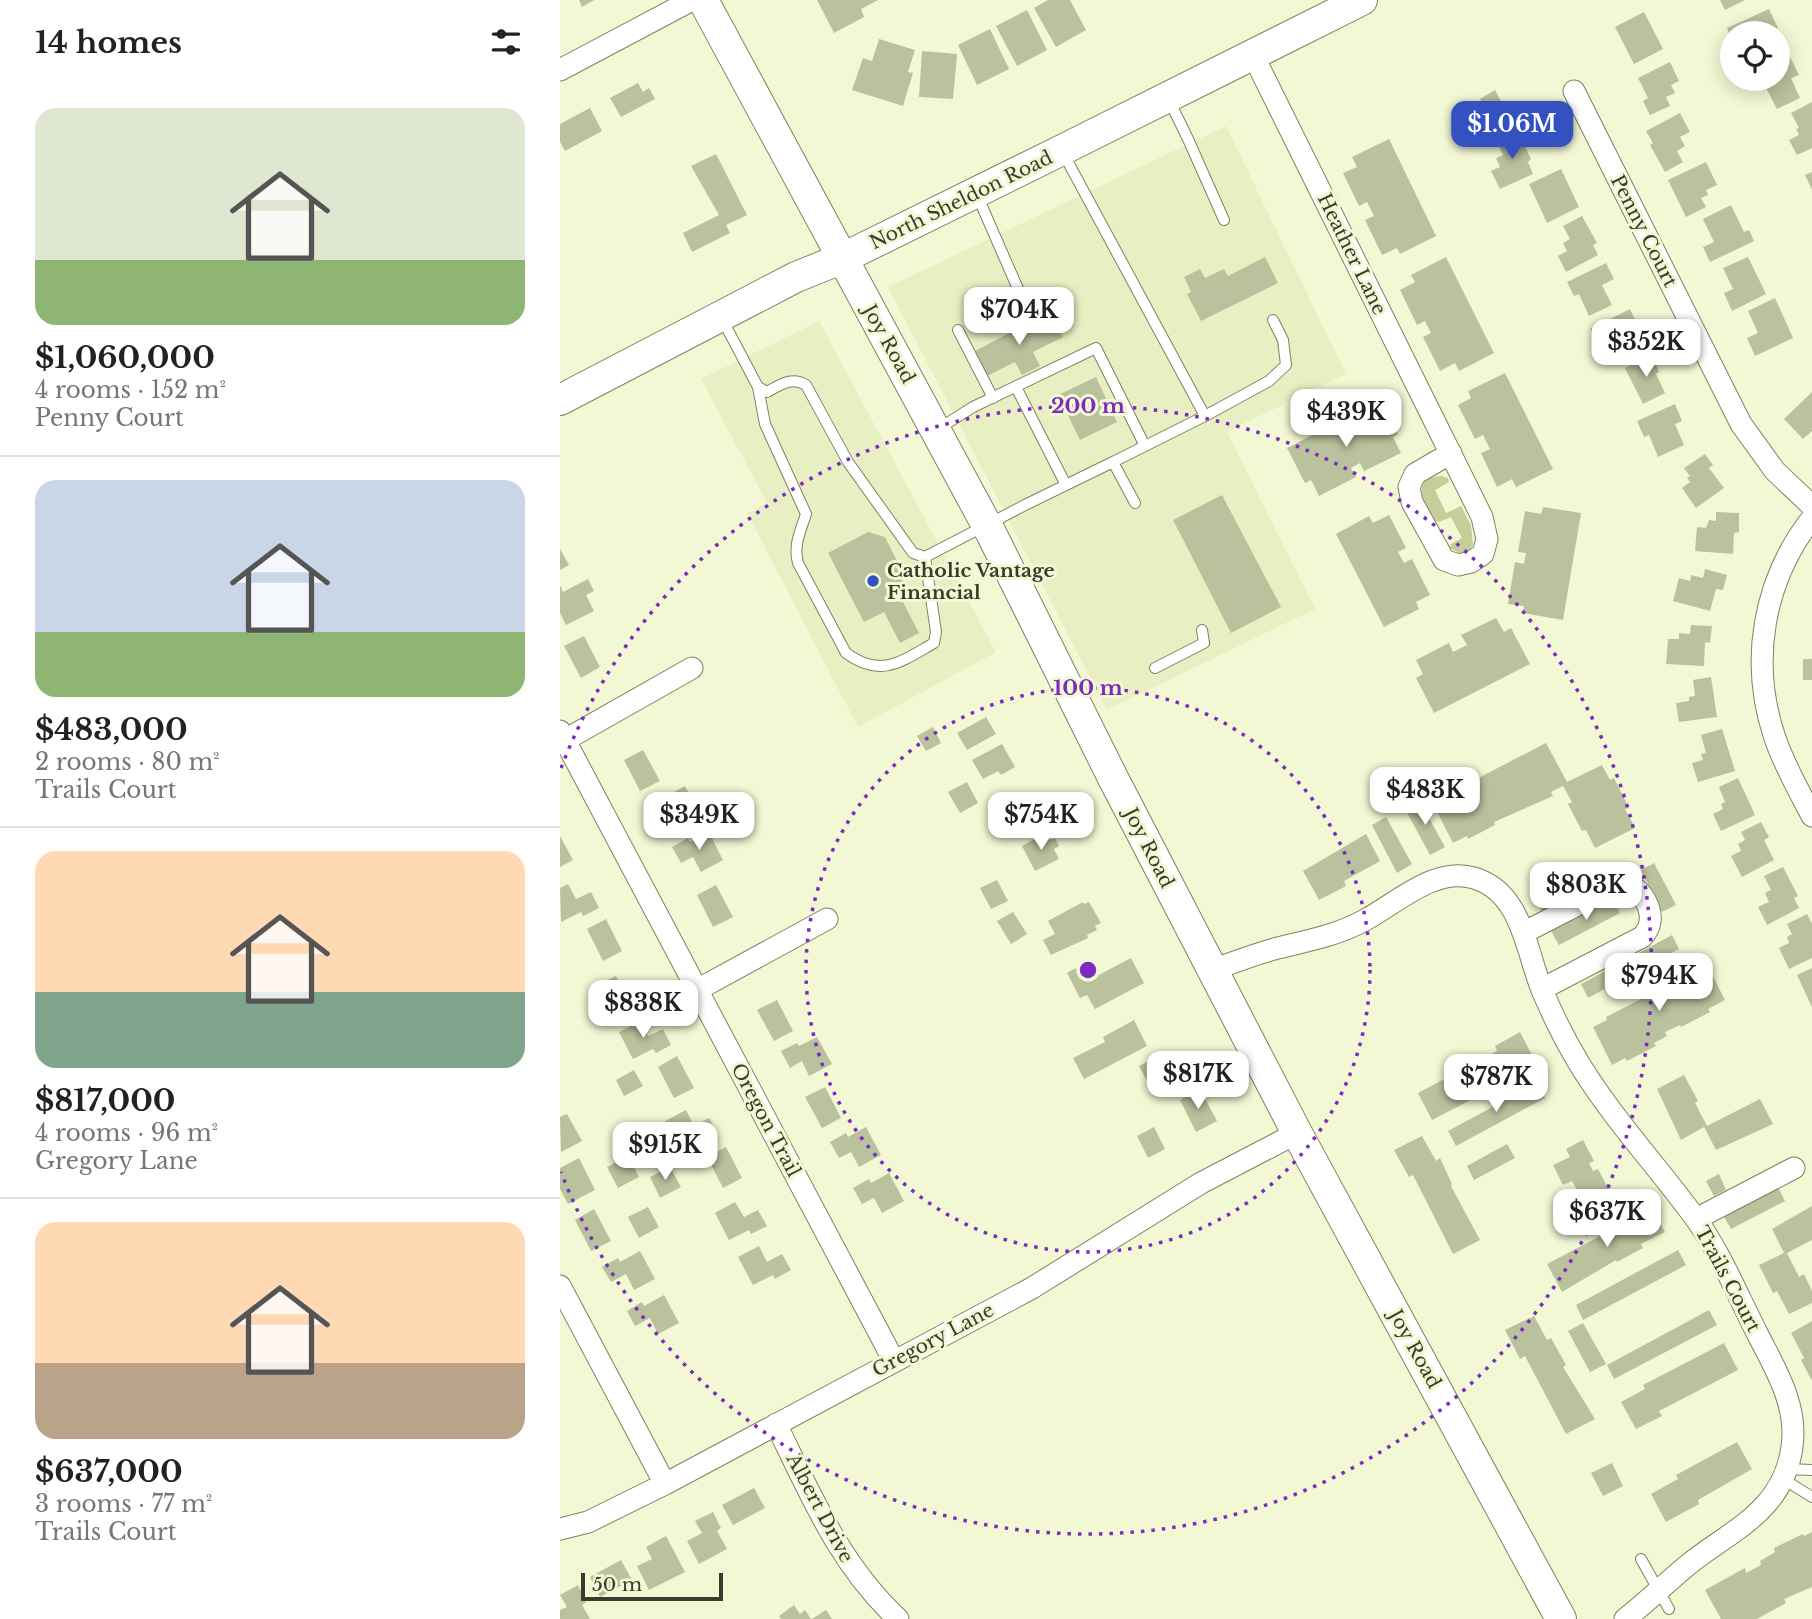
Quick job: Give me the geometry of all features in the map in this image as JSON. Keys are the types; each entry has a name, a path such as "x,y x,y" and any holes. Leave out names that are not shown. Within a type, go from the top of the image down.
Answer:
{"street":[{"path":"560,70 692,0"},
{"name":"Joy Road","path":"703,0 987,525 1113,778 1297,1133 1561,1619"},
{"name":"North Sheldon Road","path":"560,400 796,277 841,258 1168,99 1362,0"},
{"name":"Heather Lane","path":"1253,55 1451,453 1482,517 1487,539 1483,554 1472,562 1458,565 1444,560 1437,551 1412,502 1409,487 1415,474 1451,453"},
{"name":"Penny Court","path":"1574,91 1741,424 1775,471 1812,506"},
{"path":"1812,518 1794,542 1777,578 1763,635 1762,662 1764,691 1776,741 1812,816"},
{"path":"563,736 692,668"},
{"name":"Oregon Trail","path":"563,736 894,1361"},
{"name":"Trails Court","path":"1212,970 1275,949 1339,933 1427,884 1451,876 1474,878 1488,884 1503,895 1514,910 1542,989 1579,1064 1696,1219 1787,1395 1793,1430 1785,1474 1776,1492 1743,1526 1699,1557 1625,1619"},
{"path":"1523,933 1626,882 1635,887 1647,903 1649,929 1642,937 1542,989"},
{"path":"697,990 827,919"},
{"name":"Gregory Lane","path":"560,1529 588,1522 665,1484 1032,1288 1201,1183 1297,1133"},
{"path":"1696,1219 1794,1168"},
{"path":"560,1286 665,1484"},
{"name":"Albert Drive","path":"776,1424 838,1547 868,1588 898,1619"}],"lane":[{"path":"1168,99 1224,220"},
{"path":"1062,150 1205,416"},
{"path":"976,192 1022,298"},
{"path":"721,316 758,387 765,424 806,513 797,539 795,553 798,563 846,653 855,659 883,667 892,666 934,643 936,632 925,557"},
{"path":"758,387 767,392 787,381 799,381 806,386 848,462 913,552 925,557 1269,381 1286,365 1283,340 1273,320"},
{"path":"958,330 993,398"},
{"path":"936,430 993,398 1096,348 1145,446"},
{"path":"1016,387 1066,485"},
{"path":"1113,462 1135,503"},
{"path":"1155,668 1204,643 1202,630"},
{"path":"1785,1474 1812,1470"},
{"path":"1785,1474 1812,1497"},
{"path":"1641,1559 1669,1609"}],"shaded area":[{"path":"1226,126 1346,374 1227,432 1315,609 1107,710 888,287"},
{"path":"819,321 996,652 858,727 747,513 767,503 701,379"},
{"path":"1441,476 1448,478 1449,482 1435,490 1446,513 1461,506 1471,525 1473,545 1469,550 1459,553 1450,548 1451,544 1462,538 1451,517 1436,521 1424,500 1422,487 1425,481"}],"building":[{"path":"579,0 594,0 582,7"},
{"path":"817,0 878,0 861,9 864,17 834,33"},
{"path":"1048,0 1070,0 1086,30 1056,47 1034,8"},
{"path":"1720,0 1745,0 1725,10"},
{"path":"1769,9 1775,21 1742,21"},
{"path":"1027,10 1047,50 1017,66 996,26"},
{"path":"1644,12 1663,49 1634,64 1615,27"},
{"path":"990,29 1009,69 977,85 958,45"},
{"path":"879,39 915,50 908,72 913,73 903,106 852,90 863,58 872,61"},
{"path":"922,51 957,54 953,99 919,97"},
{"path":"1790,57 1799,75 1791,78 1800,98 1777,109 1768,91 1790,91"},
{"path":"1670,62 1679,81 1671,85 1675,93 1666,97 1670,106 1650,115 1643,101 1648,98 1638,78"},
{"path":"638,83 643,92 649,88 655,99 621,117 610,98"},
{"path":"1495,90 1513,123 1478,141 1467,121 1478,116 1476,111 1484,106 1480,99"},
{"path":"1812,102 1812,148 1797,155 1789,140 1799,135 1796,129 1799,128 1791,113"},
{"path":"590,108 602,131 565,151 560,142 560,124"},
{"path":"1680,113 1690,132 1680,137 1685,146 1677,151 1683,162 1665,172 1650,145 1653,143 1646,131"},
{"path":"1517,130 1531,159 1528,162 1533,174 1500,189 1491,171 1500,167 1496,158 1503,155 1496,140"},
{"path":"1389,139 1436,236 1400,254 1397,248 1382,255 1365,220 1374,216 1367,202 1359,206 1343,173 1357,167 1352,157"},
{"path":"716,154 747,215 726,225 730,233 692,252 683,233 719,215 691,166"},
{"path":"1706,162 1717,185 1706,190 1708,195 1701,198 1706,207 1686,217 1668,180"},
{"path":"1561,169 1579,207 1547,223 1529,184"},
{"path":"1812,172 1812,190 1805,175"},
{"path":"1731,205 1744,232 1749,230 1754,241 1710,262 1703,247 1714,242 1703,219"},
{"path":"1582,216 1597,243 1593,245 1598,255 1566,272 1558,256 1567,251 1563,243 1570,239 1563,226"},
{"path":"1265,257 1278,283 1201,321 1187,294 1191,292 1184,277 1200,269 1205,278 1224,269 1228,276"},
{"path":"1446,257 1494,353 1459,371 1455,363 1440,371 1423,337 1431,333 1425,321 1417,325 1400,290 1415,282 1411,275"},
{"path":"1748,257 1766,294 1732,311 1724,293 1733,289 1723,268"},
{"path":"1606,263 1614,279 1602,285 1612,305 1589,316 1579,294 1574,296 1567,282"},
{"path":"1775,298 1793,338 1755,356 1747,338 1758,333 1748,311"},
{"path":"1630,309 1639,328 1628,333 1638,352 1616,363 1605,341 1598,344 1590,329"},
{"path":"1050,312 1063,337 1033,352 1040,366 1022,375 1015,362 985,377 973,352"},
{"path":"1652,355 1659,372 1656,374 1665,393 1643,404 1625,368"},
{"path":"1505,373 1553,469 1516,487 1512,479 1497,487 1481,453 1490,449 1483,435 1475,439 1458,405 1471,398 1468,391"},
{"path":"1096,377 1117,422 1080,440 1058,395"},
{"path":"1812,392 1812,431 1803,439 1784,419"},
{"path":"1380,401 1398,434 1393,437 1401,453 1364,471 1360,463 1351,468 1356,477 1319,496 1311,480 1305,483 1287,448"},
{"path":"1675,404 1682,421 1675,424 1684,445 1658,457 1649,435 1644,437 1637,421"},
{"path":"1705,454 1713,465 1709,468 1724,488 1696,508 1682,488 1690,482 1687,478 1690,476 1684,468"},
{"path":"1222,495 1281,607 1231,633 1173,520"},
{"path":"1543,507 1581,513 1563,620 1523,613 1524,606 1508,604 1515,562 1524,564 1526,553 1518,552 1525,511 1541,514"},
{"path":"1716,512 1739,513 1739,532 1734,533 1733,554 1695,551 1697,527 1706,528 1709,520 1716,521"},
{"path":"1389,515 1406,548 1398,552 1404,563 1412,559 1430,595 1416,602 1419,609 1384,627 1336,534 1369,516 1373,523"},
{"name":"Catholic Vantage Financial","path":"868,532 885,537 898,563 895,565 912,597 903,602 919,633 900,643 884,612 864,622 828,553"},
{"path":"560,549 569,565 560,570"},
{"path":"1705,569 1727,575 1723,590 1716,589 1710,611 1673,601 1679,578 1690,581 1691,575 1703,578"},
{"path":"588,579 594,591 586,595 594,611 566,625 560,613 560,585 563,592"},
{"path":"1496,618 1504,632 1511,628 1530,664 1434,713 1416,678 1423,674 1416,660 1449,643 1453,652 1467,645 1461,635"},
{"path":"1691,625 1712,626 1710,643 1705,642 1704,666 1666,664 1668,639 1679,639 1679,633 1690,634"},
{"path":"584,636 600,667 581,678 564,646"},
{"path":"1803,659 1812,659 1812,680 1803,680"},
{"path":"1711,677 1717,717 1679,722 1676,703 1689,701 1689,697 1695,696 1693,680"},
{"path":"986,717 996,734 967,750 957,733"},
{"path":"933,727 941,743 926,751 917,736"},
{"path":"1722,729 1735,771 1698,782 1692,763 1703,760 1701,754 1706,753 1701,735"},
{"path":"1546,743 1567,782 1602,765 1610,780 1614,778 1629,808 1625,809 1635,828 1595,848 1586,830 1582,831 1568,804 1572,802 1563,786 1551,792 1553,796 1494,822 1495,825 1468,839 1467,836 1453,843 1432,802"},
{"path":"1002,744 1015,767 1001,775 998,771 983,779 972,760"},
{"path":"643,750 660,781 640,791 624,760"},
{"path":"1738,778 1755,815 1721,831 1713,814 1723,809 1721,804 1725,802 1719,787"},
{"path":"967,782 978,803 960,813 948,792"},
{"path":"685,786 700,814 677,826 669,811 657,818 648,801 665,792 667,796"},
{"path":"1419,800 1445,847 1430,855 1404,807"},
{"path":"1386,817 1412,864 1397,873 1372,825"},
{"path":"1761,822 1769,837 1764,840 1774,860 1742,877 1731,856 1741,851 1738,844 1745,840 1741,832"},
{"path":"709,832 723,860 701,872 693,857 681,863 672,847 688,838 690,842"},
{"path":"1046,833 1050,840 1055,838 1059,846 1054,849 1059,859 1035,871 1022,846"},
{"path":"1366,834 1380,861 1344,881 1346,886 1319,900 1303,871"},
{"path":"560,836 573,860 560,867"},
{"path":"1654,863 1676,905 1662,912 1641,870"},
{"path":"1783,867 1798,896 1794,898 1799,908 1767,925 1758,907 1769,902 1765,893 1771,890 1764,876"},
{"path":"1582,871 1590,887 1542,912 1534,896"},
{"path":"997,880 1008,901 991,909 980,888"},
{"path":"568,884 576,899 591,892 599,908 583,916 581,912 561,922 560,888"},
{"path":"716,885 733,917 713,927 697,895"},
{"path":"1613,898 1620,913 1559,945 1551,931"},
{"path":"1083,902 1089,902 1101,923 1095,926 1097,930 1087,935 1088,938 1051,955 1043,940 1055,934 1048,921"},
{"path":"1013,912 1027,934 1011,944 997,921"},
{"path":"1807,914 1812,924 1812,958 1789,969 1779,948 1789,943 1787,937 1792,934 1787,924"},
{"path":"606,919 622,951 603,961 587,929"},
{"path":"1672,935 1679,949 1588,998 1581,984"},
{"path":"1131,958 1144,983 1095,1009 1087,995 1080,998 1067,973 1087,962 1095,977"},
{"path":"1705,961 1725,1000 1708,1009 1710,1012 1665,1032 1667,1036 1654,1043 1656,1046 1627,1061 1625,1058 1612,1065 1593,1027 1607,1020 1606,1017 1643,998 1640,992 1685,968 1687,971"},
{"path":"1812,968 1812,1007 1797,975"},
{"path":"616,976 624,991 639,983 647,999 631,1008 630,1004 610,1014 595,986"},
{"path":"777,1000 793,1031 774,1041 757,1010"},
{"path":"1134,1020 1147,1046 1084,1079 1073,1058 1105,1042 1103,1037"},
{"path":"640,1021 648,1036 663,1029 671,1045 656,1053 653,1049 633,1059 619,1032"},
{"path":"1520,1032 1535,1061 1511,1073 1513,1078 1432,1120 1418,1093 1497,1051 1495,1046"},
{"path":"817,1037 832,1064 809,1076 802,1061 790,1068 781,1051"},
{"path":"1161,1055 1169,1071 1185,1063 1194,1079 1178,1088 1175,1084 1155,1095 1139,1066"},
{"path":"677,1056 694,1088 674,1098 658,1067"},
{"path":"634,1070 643,1086 624,1096 616,1080"},
{"path":"1684,1075 1707,1126 1760,1099 1773,1124 1716,1150 1704,1127 1681,1140 1657,1089"},
{"path":"1537,1083 1545,1098 1456,1146 1448,1131"},
{"path":"825,1087 841,1118 822,1128 805,1097"},
{"path":"1200,1089 1217,1121 1196,1132 1180,1100"},
{"path":"686,1110 694,1126 709,1118 718,1134 702,1143 700,1139 680,1149 665,1121"},
{"path":"567,1114 582,1141 561,1152 560,1117"},
{"path":"866,1127 881,1155 859,1167 851,1152 839,1158 830,1142 846,1133 848,1137"},
{"path":"1154,1127 1165,1149 1148,1158 1137,1136"},
{"path":"1422,1136 1436,1161 1440,1158 1451,1186 1480,1240 1453,1254 1413,1175 1409,1177 1394,1150"},
{"path":"1583,1140 1594,1161 1589,1163 1593,1171 1598,1169 1609,1190 1584,1203 1572,1181 1563,1185 1553,1165 1570,1157 1566,1149"},
{"path":"1507,1144 1515,1158 1474,1180 1467,1166"},
{"path":"726,1147 742,1178 723,1188 707,1157"},
{"path":"628,1156 639,1177 618,1188 607,1167"},
{"path":"579,1158 595,1190 568,1204 560,1189 560,1168"},
{"path":"670,1167 681,1187 660,1198 650,1177"},
{"path":"889,1173 904,1201 882,1213 874,1198 862,1204 853,1188 869,1179 871,1183"},
{"path":"1719,1174 1726,1190 1714,1196 1706,1181"},
{"path":"1778,1187 1785,1201 1731,1229 1723,1215"},
{"path":"735,1202 744,1217 758,1210 767,1226 751,1234 749,1230 729,1240 715,1213"},
{"path":"1650,1204 1665,1232 1641,1244 1643,1248 1617,1262 1616,1260 1562,1292 1547,1264 1627,1222 1625,1218"},
{"path":"1812,1206 1812,1240 1787,1253 1799,1277 1804,1274 1812,1291 1812,1303 1789,1314 1777,1291 1773,1293 1759,1265 1784,1253 1772,1229"},
{"path":"648,1207 659,1227 639,1238 628,1217"},
{"path":"594,1209 611,1241 591,1251 575,1220"},
{"path":"759,1246 767,1262 782,1254 791,1270 775,1279 773,1275 753,1285 738,1257"},
{"path":"1678,1250 1686,1265 1583,1320 1576,1305"},
{"path":"640,1251 655,1279 634,1290 626,1274 611,1282 602,1267 618,1258 620,1262"},
{"path":"664,1295 679,1323 658,1334 650,1318 635,1326 627,1311 642,1302 644,1306"},
{"path":"1709,1310 1717,1325 1614,1379 1607,1365"},
{"path":"1534,1316 1547,1340 1551,1338 1566,1365 1563,1367 1595,1419 1566,1434 1525,1356 1520,1359 1505,1330"},
{"path":"1812,1321 1812,1381 1791,1333"},
{"path":"1583,1323 1606,1364 1590,1372 1568,1331"},
{"path":"1724,1343 1738,1370 1659,1411 1662,1416 1636,1429 1621,1402 1645,1389 1643,1385"},
{"path":"1737,1442 1752,1469 1666,1522 1651,1494 1678,1479 1676,1475"},
{"path":"1612,1463 1623,1486 1603,1496 1591,1473"},
{"path":"754,1488 765,1508 733,1525 722,1505"},
{"path":"713,1512 721,1528 717,1531 727,1549 699,1564 687,1541 702,1533 695,1521"},
{"path":"1812,1532 1812,1587 1784,1599 1786,1603 1757,1619 1721,1619 1705,1590 1745,1568 1746,1573 1761,1565 1760,1561 1775,1552 1774,1548"},
{"path":"666,1536 685,1572 649,1590 637,1566 652,1559 646,1547"},
{"path":"621,1560 632,1580 600,1597 590,1577"},
{"path":"578,1585 586,1602 582,1605 590,1619 560,1619 560,1610 567,1607 560,1595"},
{"path":"794,1605 800,1614 805,1610 811,1619 781,1619 779,1616"},
{"path":"826,1610 832,1619 812,1619"}],"place":[{"name":"Catholic Vantage Financial","path":"873,581"}]}
